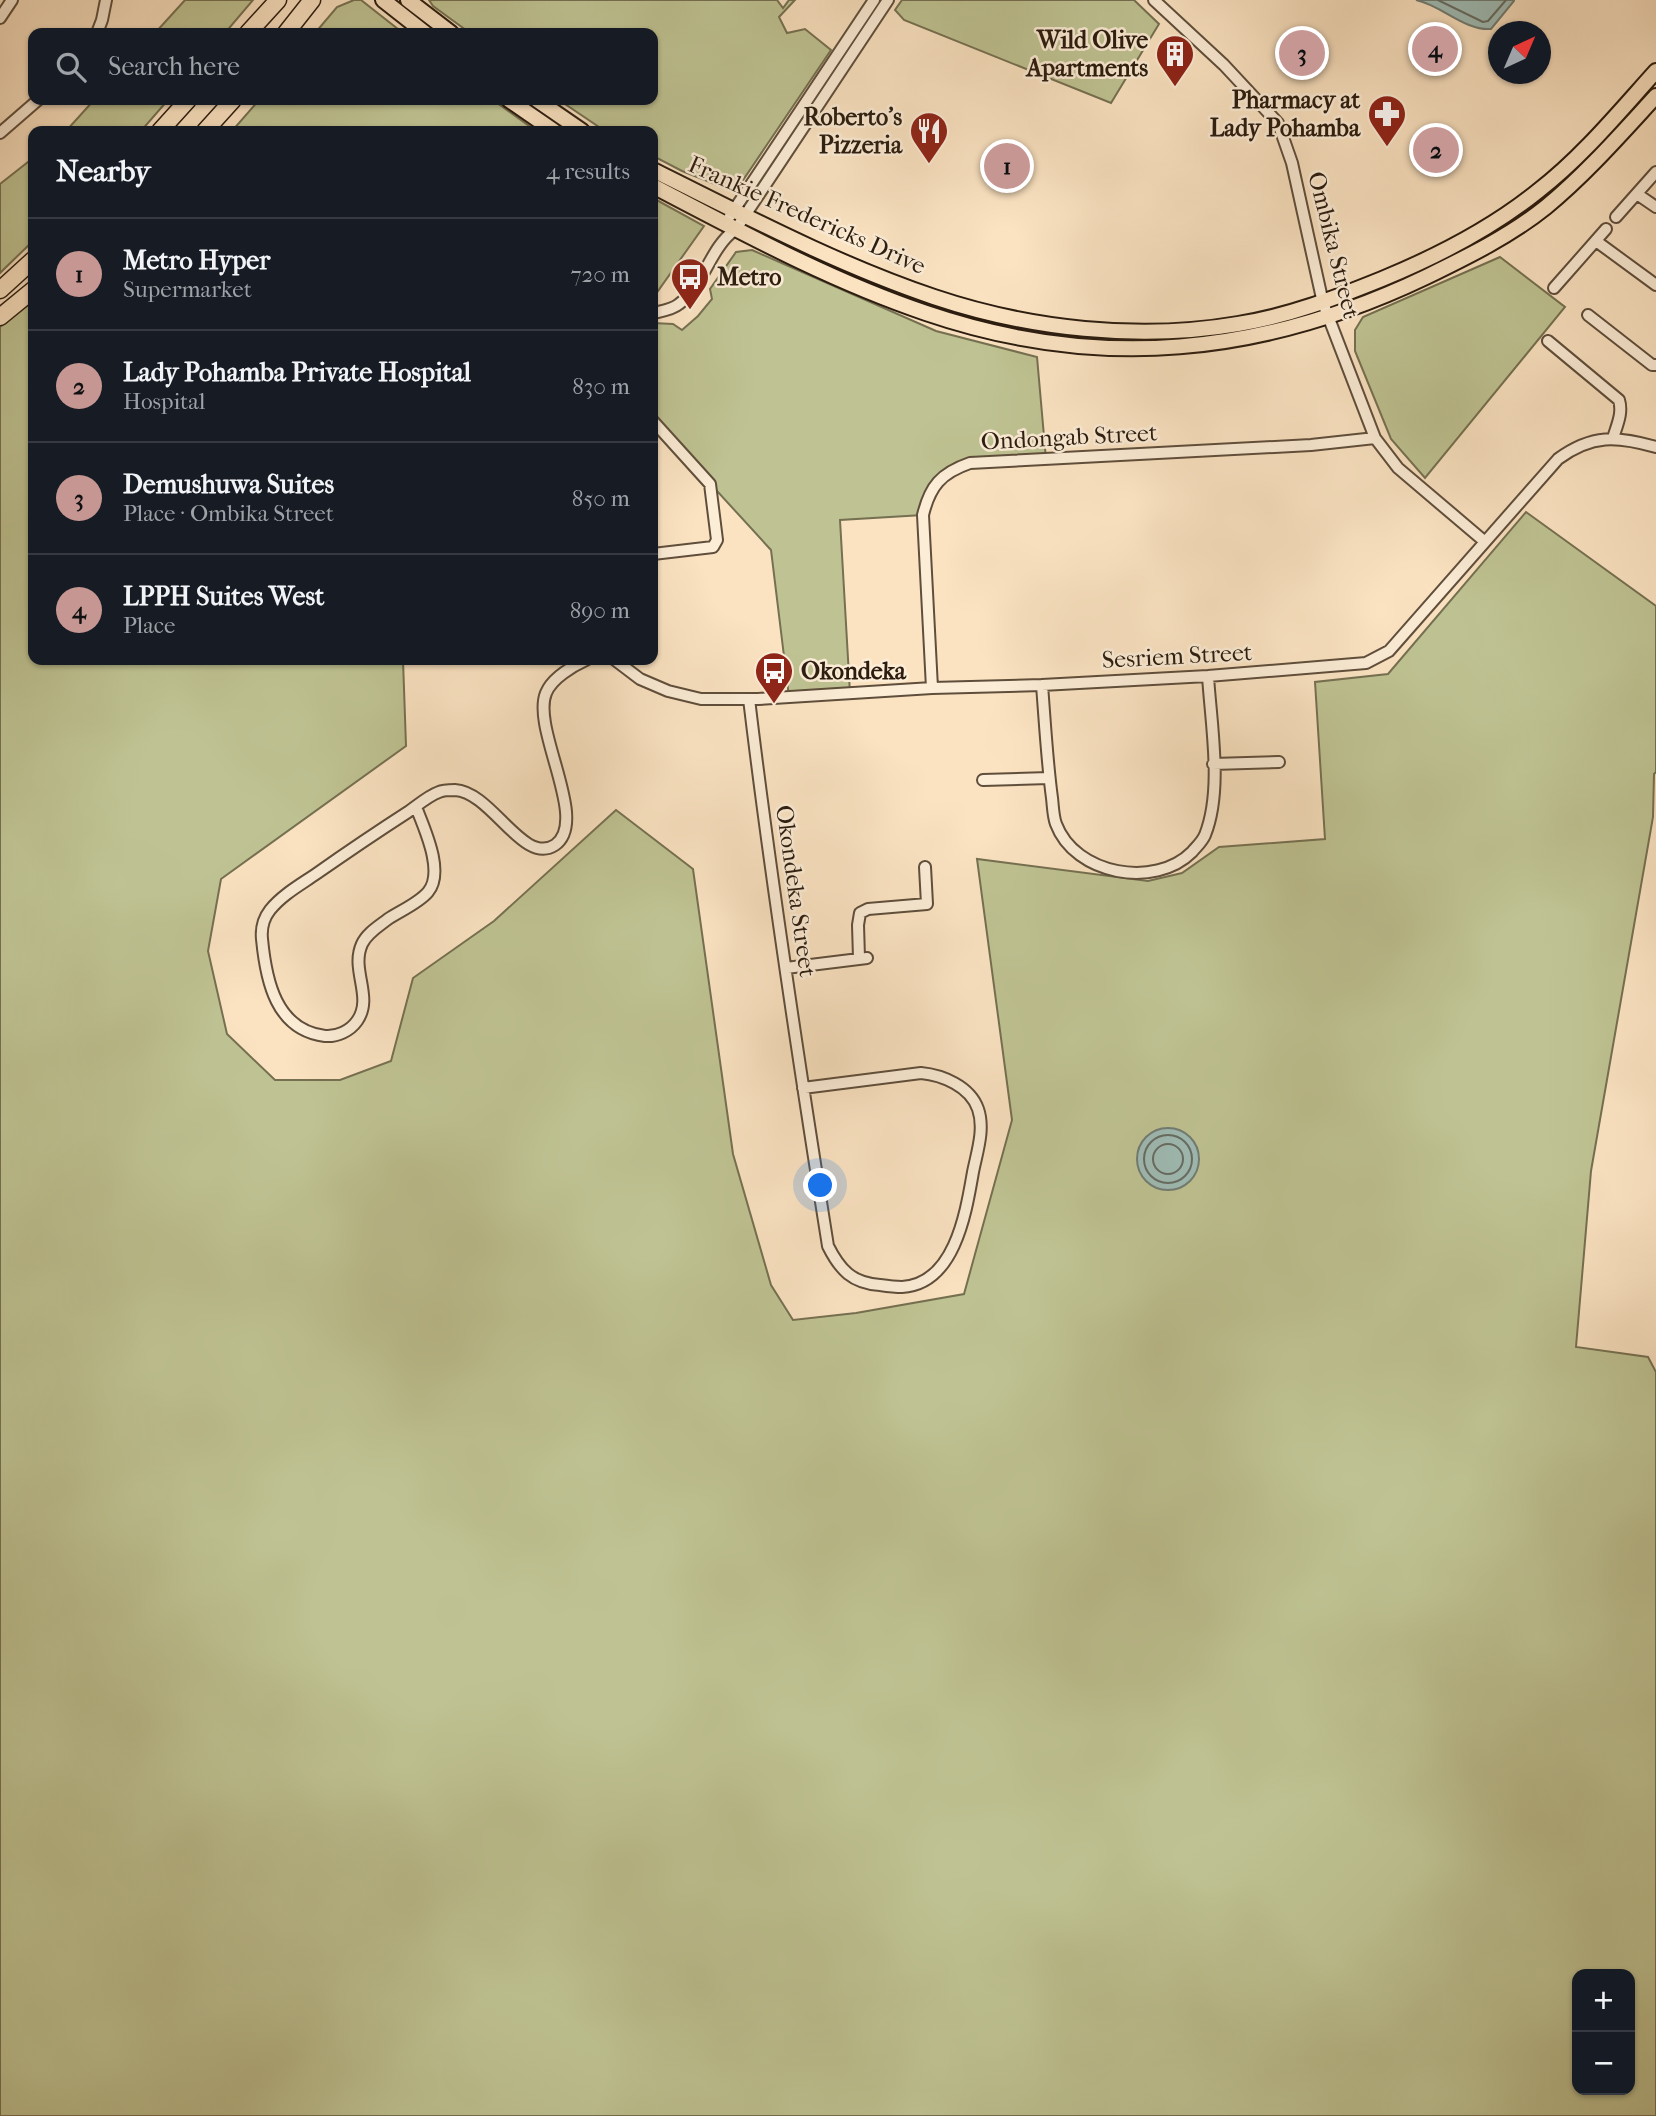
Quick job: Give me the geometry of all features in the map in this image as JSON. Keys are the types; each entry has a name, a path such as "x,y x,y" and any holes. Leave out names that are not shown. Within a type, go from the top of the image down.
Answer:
{"highway":[{"path":"290,28 312,0"},
{"path":"252,28 271,4"},
{"path":"165,126 183,105"},
{"path":"210,126 228,105"},
{"path":"0,290 28,265"},
{"path":"0,317 28,294"}],"main road":[{"path":"383,0 419,28"},
{"path":"408,0 444,28"},
{"name":"Frankie Fredericks Drive","path":"658,173 738,213 902,286 936,298 1033,322 1104,329 1185,330 1238,324 1323,303 1406,269 1482,232 1560,173 1656,71"},
{"name":"Frankie Fredericks Drive","path":"658,189 729,231 929,314 1042,341 1140,349 1184,348 1276,333 1328,318 1405,287 1474,254 1525,223 1570,186 1656,96"},
{"path":"516,105 547,126"},
{"path":"544,105 575,126"}],"street":[{"path":"0,18 12,0"},
{"path":"99,28 106,0"},
{"path":"658,311 679,304 695,286 738,213 874,0"},
{"path":"738,213 888,0"},
{"name":"Ombika Street","path":"1154,0 1224,65 1278,123 1292,163 1323,303 1375,438 1398,468 1484,541"},
{"path":"0,133 32,105"},
{"path":"1616,217 1656,172"},
{"path":"1637,194 1656,207"},
{"path":"1554,288 1606,229"},
{"path":"1596,240 1656,285"},
{"path":"1588,315 1652,365 1656,365"},
{"path":"1548,341 1619,400 1620,416 1613,438"},
{"path":"658,427 710,484 716,540 713,547 658,553"},
{"name":"Ondongab Street","path":"932,688 923,515 932,489 942,476 953,468 970,463 1311,445 1375,438"},
{"name":"Sesriem Street","path":"622,665 640,679 668,691 701,699 1042,685 1348,666 1378,659 1402,637 1558,459 1583,444 1613,438 1656,447"},
{"path":"416,807 433,860 435,877 428,892 380,925 369,934 362,945 359,958 365,998 357,1021 347,1031 331,1037 298,1028 284,1016 276,1003 270,980 261,928 268,912 280,899 416,807 440,791 457,790 470,794 483,802 522,841 534,848 553,846 561,839 568,821 544,714 545,694 551,684 576,665"},
{"path":"1042,685 1049,778 1056,824 1064,838 1079,855 1100,867 1121,872 1149,872 1168,868 1182,861 1203,840 1213,814 1208,676"},
{"name":"Okondeka Street","path":"749,699 763,816 803,1088 828,1246 839,1268 857,1279 904,1287 927,1278 948,1258 961,1233 981,1131 978,1107 967,1093 952,1082 921,1073 803,1088"},
{"path":"1213,764 1279,762"},
{"path":"983,780 1049,778"},
{"path":"786,968 863,958 858,925 860,913 868,909 928,910 925,867"}],"green space":[{"path":"185,0 253,0 229,28 160,28"},
{"path":"361,0 397,28 319,28 337,7"},
{"path":"429,0 777,0 783,8 789,0 795,0 779,17 787,33 805,29 831,50 735,192 658,159 658,126 598,126 566,105 658,105 658,28 463,28 433,6"},
{"path":"902,0 1134,0 1159,24 1111,103 904,20 895,10"},
{"path":"89,105 164,105 145,126 71,126"},
{"path":"255,105 500,105 529,126 236,126"},
{"path":"28,162 28,246 0,273 0,184"},
{"path":"658,201 704,226 658,291"},
{"path":"752,250 936,331 1037,357 1046,459 970,463 942,476 923,515 840,520 850,693 789,697 771,550 658,426 658,323 673,324 682,330 698,316 712,299 710,289 736,252"},
{"path":"1500,257 1565,307 1425,478 1391,439 1355,351 1355,330 1363,317"},
{"path":"28,305 28,665 403,665 406,746 221,879 208,951 227,1034 275,1080 340,1080 391,1061 413,978 494,921 616,810 693,869 733,1154 771,1285 793,1320 856,1313 964,1294 1012,1120 977,859 1148,881 1182,873 1219,847 1325,839 1315,682 1388,674 1526,512 1656,606 1656,772 1653,817 1591,1171 1576,1347 1648,1357 1656,1372 1656,2116 0,2116 0,327"}],"water":[{"path":"1416,0 1514,0 1498,21 1488,21 1488,29 1462,22"},
{"path":"1168,1128 1190,1137 1199,1159 1190,1181 1168,1190 1146,1181 1137,1159 1146,1137"}],"place":[{"name":"LPPH Suites West","path":"1435,49"},
{"name":"Demushuwa Suites","path":"1302,53"},
{"name":"Wild Olive Apartments","path":"1175,88"},
{"name":"Pharmacy at Lady Pohamba","path":"1387,148"},
{"name":"Lady Pohamba Private Hospital","path":"1436,150"},
{"name":"Roberto's Pizzeria","path":"929,165"},
{"name":"Metro Hyper","path":"1007,166"},
{"name":"Metro","path":"690,311"},
{"name":"Okondeka","path":"774,705"}]}
